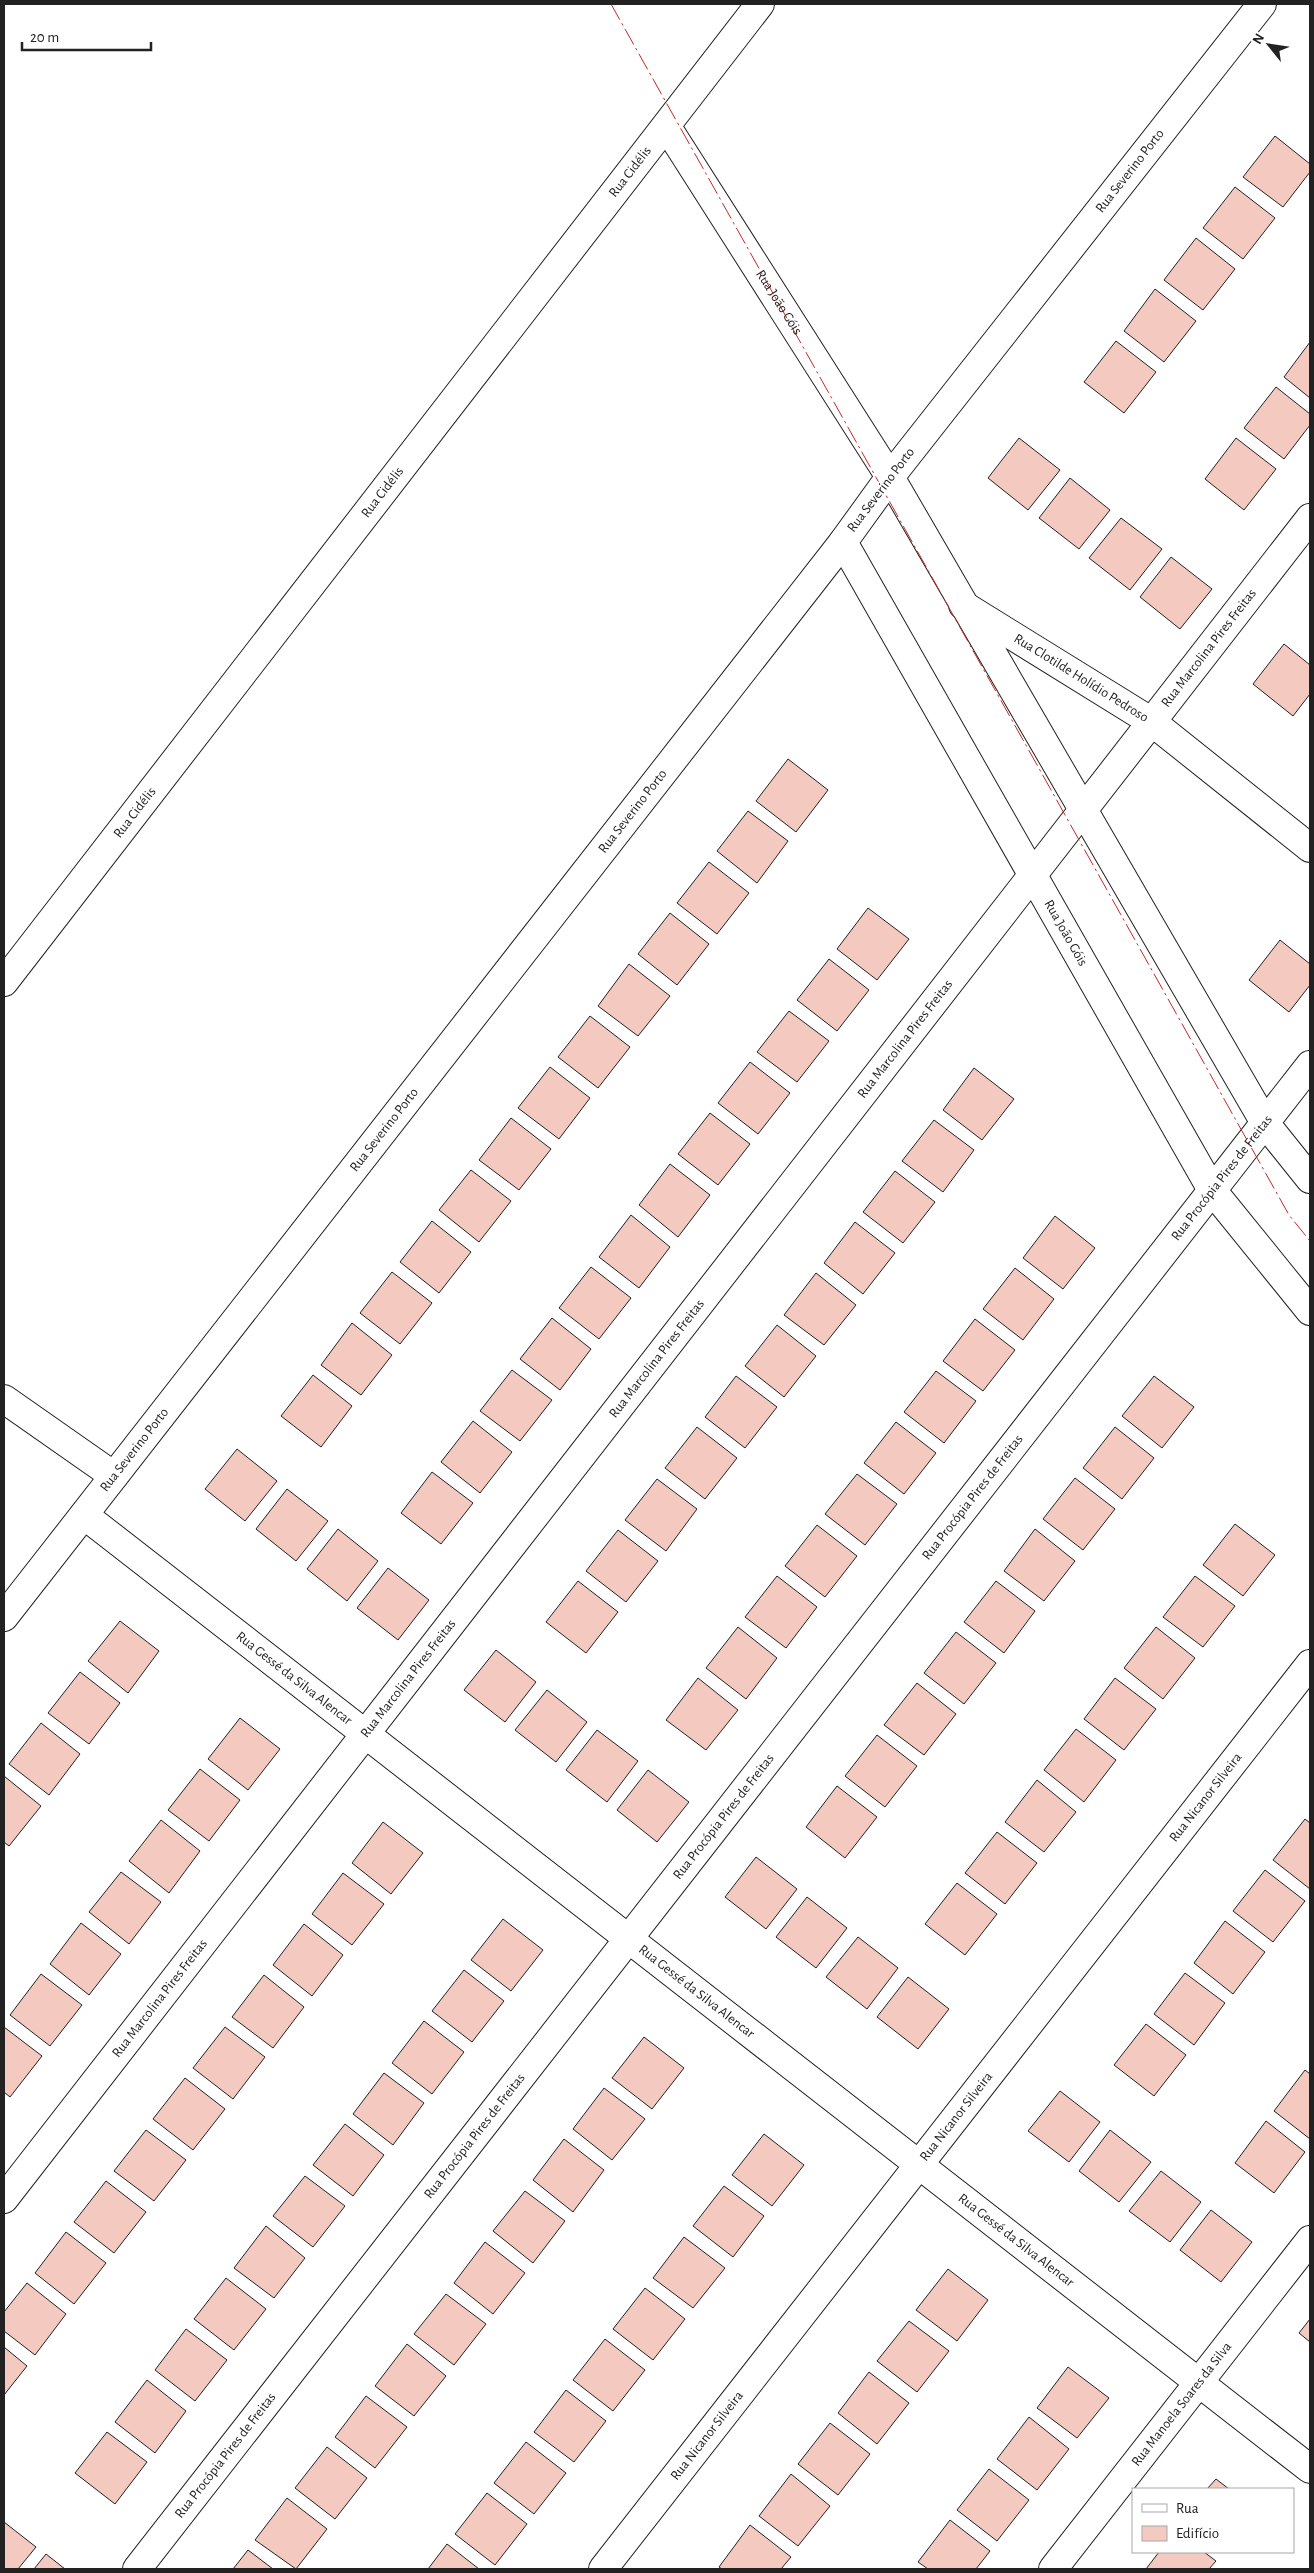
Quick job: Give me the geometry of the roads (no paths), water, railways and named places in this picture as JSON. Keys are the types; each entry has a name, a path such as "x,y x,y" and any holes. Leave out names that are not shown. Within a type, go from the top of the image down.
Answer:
{"street":[{"name":"Rua Cidélis","path":"4,982 667,127 760,4"},
{"name":"Rua Severino Porto","path":"4,1617 843,542 890,477 1262,4"},
{"name":"Rua João Góis","path":"667,127 890,477"},
{"name":"Rua Clotilde Holídio Pedroso","path":"890,477 963,605 1152,722 1310,848"},
{"name":"Rua Marcolina Pires Freitas","path":"4,2199 1310,518"},
{"name":"Rua João Góis","path":"843,542 1212,1190 1310,1312"},
{"path":"963,605 1265,1123 1310,1180"},
{"name":"Rua Procópia Pires de Freitas","path":"137,2569 1310,1064"},
{"path":"4,1399 114,1476"},
{"name":"Rua Gessé da Silva Alencar","path":"84,1515 1310,2469"},
{"name":"Rua Nicanor Silveira","path":"603,2569 1310,1664"},
{"name":"Rua Manoela Soares da Silva","path":"1053,2569 1310,2240"}]}
